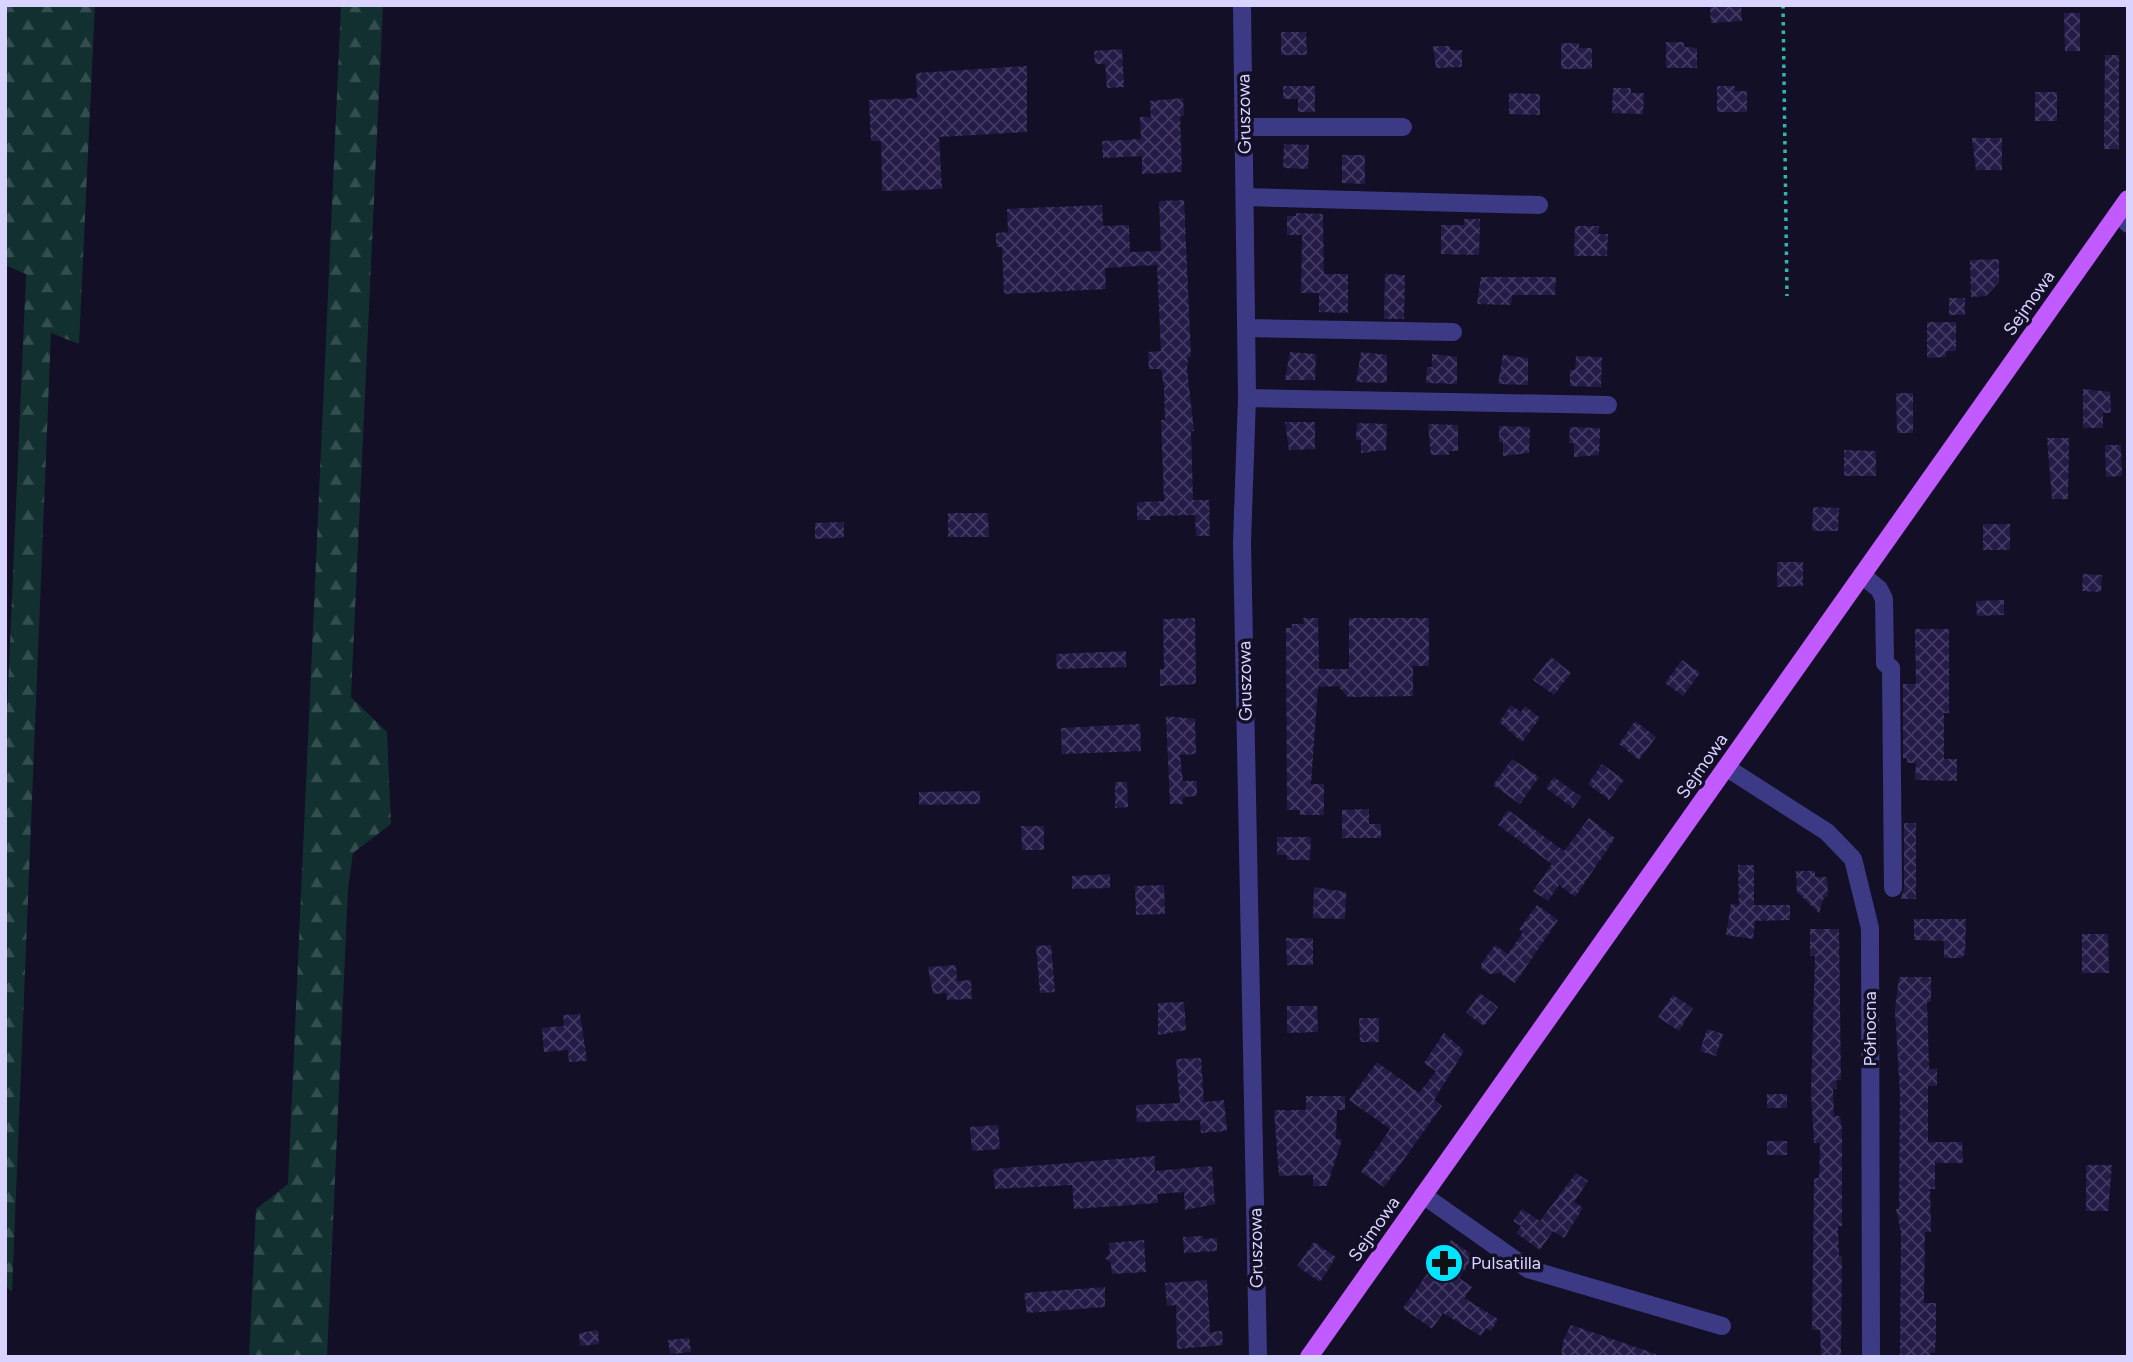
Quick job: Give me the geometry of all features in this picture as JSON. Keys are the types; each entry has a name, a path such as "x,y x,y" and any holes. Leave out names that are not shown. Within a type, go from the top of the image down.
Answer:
{"main road":[{"name":"Sejmowa","path":"1309,1357 1863,575 2124,212"}],"street":[{"name":"Gruszowa","path":"1242,5 1247,398 1242,542 1258,1357"},
{"path":"1244,127 1403,127"},
{"path":"1245,197 1539,205"},
{"path":"1246,328 1453,332"},
{"path":"1247,398 1608,405"},
{"path":"1863,575 1879,589 1884,600 1885,663 1891,668 1893,888"},
{"name":"Północna","path":"1727,768 1827,832 1853,859 1856,870 1870,928 1871,1357"},
{"path":"1423,1195 1528,1269 1722,1326"}],"path":[{"path":"1783,5 1787,296"}],"green space":[{"path":"5,5 95,5 79,344 51,333 12,1292 5,1285 5,759 26,274 5,265"},
{"path":"341,5 383,5 351,697 387,732 391,824 353,853 348,889 327,1357 249,1357 256,1209 288,1184"}],"building":[{"path":"1741,5 1742,21 1711,23 1710,6"},
{"path":"2064,13 2080,13 2080,51 2065,51"},
{"path":"1281,32 1306,32 1307,55 1281,55"},
{"path":"1666,42 1684,42 1684,47 1697,48 1697,68 1666,68"},
{"path":"1561,43 1579,43 1579,48 1592,48 1592,69 1561,69"},
{"path":"1433,46 1450,46 1450,50 1462,50 1462,67 1436,68"},
{"path":"1122,49 1124,87 1107,88 1105,64 1095,64 1094,51"},
{"path":"2105,55 2119,55 2119,149 2104,149"},
{"path":"1027,66 1027,132 939,137 942,189 882,191 881,141 871,141 869,100 917,98 916,73"},
{"path":"1283,86 1315,86 1315,112 1298,112 1298,99 1283,99"},
{"path":"1717,86 1735,86 1735,91 1747,91 1747,112 1717,112"},
{"path":"1613,88 1631,88 1631,93 1644,93 1643,114 1612,113"},
{"path":"2035,92 2057,92 2057,121 2035,121"},
{"path":"1509,93 1540,94 1540,115 1509,114"},
{"path":"1183,98 1184,116 1180,116 1182,172 1142,174 1142,156 1103,158 1102,141 1141,139 1140,117 1151,117 1150,101"},
{"path":"1972,138 2002,138 2002,170 1976,170"},
{"path":"1284,144 1309,145 1308,169 1283,168"},
{"path":"1342,155 1365,155 1365,184 1342,183"},
{"path":"1184,200 1191,357 1188,357 1187,369 1194,431 1191,431 1193,500 1209,500 1210,536 1196,536 1195,515 1150,516 1150,520 1137,520 1137,502 1164,501 1161,420 1165,420 1164,387 1161,369 1149,369 1148,352 1161,351 1157,265 1105,268 1106,289 1004,294 1002,247 996,247 996,233 1008,232 1007,209 1102,205 1103,226 1129,225 1130,252 1161,251 1159,201"},
{"path":"1296,213 1323,214 1324,274 1348,274 1348,313 1319,312 1319,293 1301,293 1302,235 1287,235 1287,216 1296,216"},
{"path":"1464,219 1480,219 1479,255 1441,254 1441,225 1464,225"},
{"path":"1575,226 1599,226 1598,234 1608,234 1607,256 1574,256"},
{"path":"1999,259 1999,282 1986,296 1971,297 1970,260"},
{"path":"1385,274 1405,275 1404,319 1384,319"},
{"path":"1481,277 1556,277 1555,295 1512,295 1511,305 1477,304"},
{"path":"1949,298 1965,298 1965,315 1949,315"},
{"path":"1927,322 1956,322 1956,351 1946,351 1946,357 1927,358"},
{"path":"1290,352 1316,354 1315,380 1285,380"},
{"path":"1361,352 1387,355 1387,383 1356,382"},
{"path":"1432,354 1457,357 1457,384 1426,383 1427,367 1432,367"},
{"path":"1503,355 1528,358 1528,385 1498,384"},
{"path":"1576,356 1602,357 1601,387 1570,386 1570,370 1575,370"},
{"path":"2083,389 2110,392 2111,413 2103,413 2103,428 2083,428"},
{"path":"1896,393 1913,393 1913,433 1897,433"},
{"path":"1285,422 1315,422 1315,449 1289,450"},
{"path":"1357,423 1387,424 1386,450 1361,453 1361,440 1356,440"},
{"path":"1428,424 1458,425 1458,451 1449,451 1449,455 1431,455"},
{"path":"1499,426 1530,427 1529,453 1503,456 1503,442 1499,442"},
{"path":"1570,427 1600,428 1599,455 1574,457 1574,443 1569,443"},
{"path":"2047,438 2069,438 2068,499 2052,499"},
{"path":"2105,445 2121,445 2122,476 2106,477"},
{"path":"1844,450 1876,451 1876,476 1844,476"},
{"path":"1813,507 1839,508 1838,531 1812,531"},
{"path":"948,513 988,513 989,537 948,537"},
{"path":"844,522 844,538 815,539 815,523"},
{"path":"1983,524 2010,524 2010,550 1983,550"},
{"path":"1777,562 1803,562 1803,586 1777,587"},
{"path":"2083,574 2102,575 2101,592 2082,591"},
{"path":"2004,600 2004,615 1977,616 1976,601"},
{"path":"1195,618 1196,684 1160,686 1160,669 1164,669 1163,619"},
{"path":"1303,618 1318,618 1319,669 1349,669 1349,618 1429,618 1429,666 1413,666 1413,696 1348,697 1338,686 1318,687 1311,784 1324,784 1324,815 1300,815 1300,810 1287,810 1286,628 1292,628 1292,624 1304,624"},
{"path":"1915,629 1949,629 1949,713 1944,713 1944,759 1957,759 1957,781 1915,780 1916,763 1907,763 1907,758 1903,758 1903,684 1916,684"},
{"path":"1126,651 1126,667 1057,669 1056,654"},
{"path":"1551,657 1571,673 1554,695 1533,680"},
{"path":"1682,660 1700,673 1683,696 1665,683"},
{"path":"1511,705 1521,712 1525,706 1540,718 1522,742 1499,722"},
{"path":"1166,716 1195,719 1196,754 1180,755 1183,781 1197,781 1197,796 1183,797 1183,804 1170,804"},
{"path":"1635,721 1656,737 1639,760 1619,744"},
{"path":"1140,724 1141,751 1062,754 1061,728"},
{"path":"1512,759 1539,777 1520,804 1493,785"},
{"path":"1602,764 1624,780 1609,800 1588,784"},
{"path":"1554,777 1581,797 1573,808 1546,788"},
{"path":"1115,782 1127,782 1128,807 1115,808"},
{"path":"980,791 980,804 919,805 919,792"},
{"path":"1369,809 1369,824 1381,824 1381,838 1342,838 1342,810"},
{"path":"1508,810 1564,851 1589,818 1615,838 1575,897 1559,885 1548,901 1533,891 1552,864 1498,825"},
{"path":"1904,823 1916,823 1916,899 1901,899 1904,888"},
{"path":"1021,826 1044,826 1044,850 1022,850"},
{"path":"1277,837 1311,837 1310,860 1287,860 1287,855 1277,855"},
{"path":"1738,865 1754,865 1754,905 1790,905 1790,920 1755,921 1753,939 1726,935 1731,904 1739,905"},
{"path":"1796,871 1815,871 1815,877 1827,877 1828,896 1824,897 1819,913 1797,892"},
{"path":"1110,874 1110,888 1072,889 1072,876"},
{"path":"1164,885 1165,914 1136,915 1135,886"},
{"path":"1314,887 1346,892 1345,919 1313,918"},
{"path":"1537,905 1558,920 1515,983 1500,973 1489,974 1482,969 1481,964 1495,945 1508,954 1523,932 1519,929"},
{"path":"1914,919 1966,919 1965,954 1961,958 1944,958 1944,941 1914,940"},
{"path":"1810,929 1839,929 1841,1080 1836,1080 1837,1089 1833,1089 1834,1116 1840,1116 1842,1130 1842,1226 1838,1226 1839,1256 1842,1256 1841,1357 1821,1357 1820,1330 1812,1330 1814,1178 1819,1178 1820,1143 1814,1143 1811,1092 1815,956 1810,956"},
{"path":"2082,934 2108,934 2109,973 2082,973"},
{"path":"1286,938 1313,938 1313,965 1287,965"},
{"path":"1051,945 1055,992 1040,993 1036,946"},
{"path":"956,965 957,981 971,980 972,999 947,1000 946,993 933,994 928,967"},
{"path":"1899,977 1931,977 1931,1002 1927,1002 1929,1069 1937,1069 1937,1086 1928,1086 1928,1142 1962,1142 1963,1163 1935,1163 1935,1189 1930,1189 1931,1232 1925,1232 1924,1303 1936,1303 1936,1330 1935,1353 1930,1353 1930,1357 1900,1357 1901,1232 1896,1209 1899,1209 1900,1095 1895,1010"},
{"path":"1480,993 1498,1007 1484,1026 1466,1013"},
{"path":"1673,995 1693,1008 1679,1031 1658,1017"},
{"path":"1184,1002 1186,1030 1158,1035 1158,1003"},
{"path":"1287,1006 1317,1006 1318,1032 1287,1033"},
{"path":"580,1014 587,1061 569,1062 568,1050 544,1052 542,1028 564,1026 563,1015"},
{"path":"1359,1018 1379,1018 1379,1042 1360,1042"},
{"path":"1707,1029 1723,1034 1716,1056 1700,1051"},
{"path":"1444,1033 1464,1051 1434,1100 1442,1106 1384,1187 1361,1172 1390,1129 1349,1100 1377,1062 1419,1093 1436,1071 1424,1063"},
{"path":"1201,1058 1204,1102 1224,1100 1227,1131 1201,1133 1200,1120 1137,1122 1136,1105 1180,1103 1176,1059"},
{"path":"1767,1094 1787,1094 1787,1108 1767,1108"},
{"path":"1306,1096 1345,1096 1345,1110 1337,1110 1336,1139 1342,1140 1327,1186 1313,1186 1313,1175 1279,1176 1274,1110 1306,1110"},
{"path":"998,1125 1000,1149 972,1151 970,1127"},
{"path":"1767,1141 1787,1141 1787,1155 1767,1155"},
{"path":"1155,1156 1155,1171 1212,1166 1215,1204 1185,1210 1184,1192 1157,1194 1158,1203 1074,1209 1072,1185 995,1189 993,1169"},
{"path":"2086,1165 2112,1165 2108,1211 2086,1211"},
{"path":"1576,1173 1588,1181 1574,1202 1583,1208 1564,1238 1553,1231 1540,1250 1516,1233 1521,1226 1513,1221 1522,1209 1540,1221"},
{"path":"1203,1236 1203,1239 1217,1238 1217,1251 1184,1253 1183,1237"},
{"path":"1144,1240 1146,1272 1112,1274 1111,1263 1105,1258 1110,1253 1109,1243"},
{"path":"1451,1240 1474,1256 1459,1278 1472,1287 1464,1298 1498,1319 1491,1331 1486,1328 1481,1336 1443,1313 1432,1329 1403,1308"},
{"path":"1314,1242 1336,1257 1320,1282 1297,1266"},
{"path":"1207,1280 1210,1332 1222,1331 1223,1345 1177,1349 1176,1305 1167,1306 1165,1283"},
{"path":"1105,1287 1105,1307 1027,1313 1024,1293"},
{"path":"1571,1325 1656,1354 1656,1357 1561,1357 1563,1341"},
{"path":"598,1330 599,1344 580,1346 579,1333"},
{"path":"689,1338 691,1352 670,1354 668,1340"}],"place":[{"name":"Pulsatilla","path":"1444,1263"}]}
